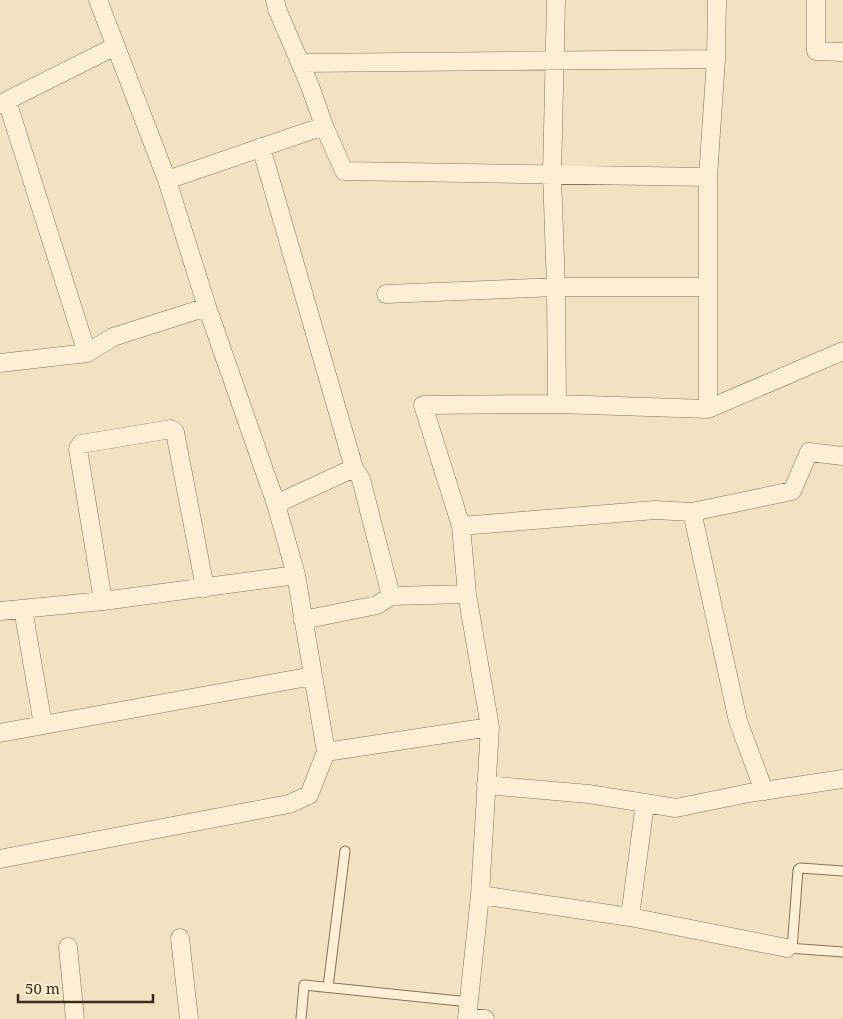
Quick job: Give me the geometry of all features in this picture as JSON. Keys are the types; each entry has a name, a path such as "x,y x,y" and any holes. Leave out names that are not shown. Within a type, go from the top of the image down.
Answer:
{"street":[{"path":"0,859 289,804 309,795 326,752 296,574 276,504 207,308 168,180 98,0"},
{"path":"275,0 324,126 344,171 708,177"},
{"path":"556,0 552,175 556,287 557,404"},
{"path":"708,409 708,177 716,59 717,0"},
{"path":"816,0 816,51 843,52"},
{"path":"87,353 4,102 116,46"},
{"path":"301,64 716,59"},
{"path":"168,180 324,126"},
{"path":"261,148 354,468 361,479 391,596"},
{"path":"386,294 556,287 708,287"},
{"path":"0,363 87,353 113,337 207,308"},
{"path":"485,1019 468,1013 480,895 490,727 467,594 461,526 423,405 557,404 708,409 843,351"},
{"path":"103,602 78,449 81,444 171,429 175,432 205,588"},
{"path":"461,526 655,510 692,512 792,491 809,452 843,456"},
{"path":"276,504 354,468"},
{"path":"692,512 738,721 764,791"},
{"path":"0,611 103,602 296,574"},
{"path":"303,620 377,605 391,596 467,594"},
{"path":"23,609 43,725"},
{"path":"0,732 313,676"},
{"path":"326,752 490,727"},
{"path":"486,785 589,794 676,808 764,791 843,779"},
{"path":"630,917 645,803"},
{"path":"480,895 630,917 790,949"},
{"path":"180,938 189,1019"},
{"path":"68,947 75,1019"}],"lane":[{"path":"328,987 345,851"},
{"path":"843,870 800,868 798,870 790,949 843,952"},
{"path":"302,1019 304,984 468,1013"}]}
